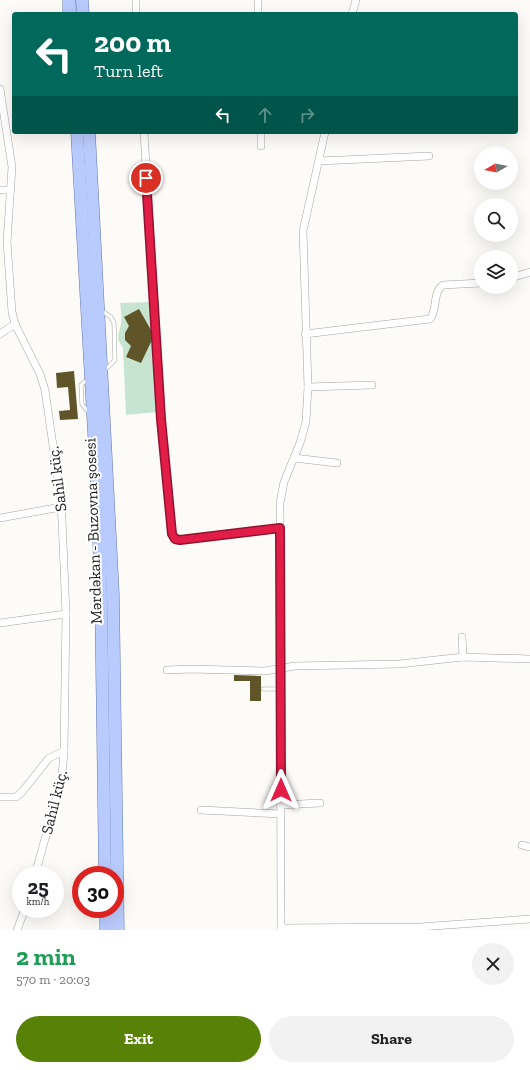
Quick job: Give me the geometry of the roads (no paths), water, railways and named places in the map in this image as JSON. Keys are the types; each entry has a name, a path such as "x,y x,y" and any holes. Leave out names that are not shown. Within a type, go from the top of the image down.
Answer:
{"main road":[{"path":"69,0 69,12"},
{"path":"82,0 83,12"},
{"name":"Mərdəkan - Buzovna şosesi","path":"77,134 113,594 118,930"},
{"name":"Mərdəkan - Buzovna şosesi","path":"89,134 99,309 93,416 101,595 105,866"},
{"path":"106,918 106,930"}],"street":[{"path":"136,0 136,12"},
{"path":"258,0 258,12"},
{"path":"353,12 356,0"},
{"name":"Sahil küç.","path":"0,89 11,154 11,190 4,254 10,301 15,324 40,374 44,386 62,507 66,614 64,751 62,777 37,866"},
{"path":"144,134 161,411 172,534 175,539 180,540 280,528"},
{"path":"261,134 261,146"},
{"path":"325,134 303,231 308,386 304,431 281,493 281,929 420,927 530,919"},
{"path":"319,161 429,156"},
{"path":"0,190 11,190"},
{"path":"518,276 530,272"},
{"path":"306,334 430,319 435,309 437,292 443,285 474,283"},
{"path":"0,334 15,324"},
{"path":"308,386 372,385"},
{"path":"294,458 337,463"},
{"path":"0,518 62,507"},
{"path":"0,623 66,614"},
{"path":"462,637 463,657"},
{"path":"167,670 191,669 265,671 308,665 399,664 463,657 530,659"},
{"path":"0,797 16,797 22,792 49,758 64,751"},
{"path":"281,805 320,803"},
{"path":"202,810 281,814"},
{"path":"522,845 530,847"},
{"path":"17,930 22,918"}],"lane":[{"path":"263,689 281,689"}]}
